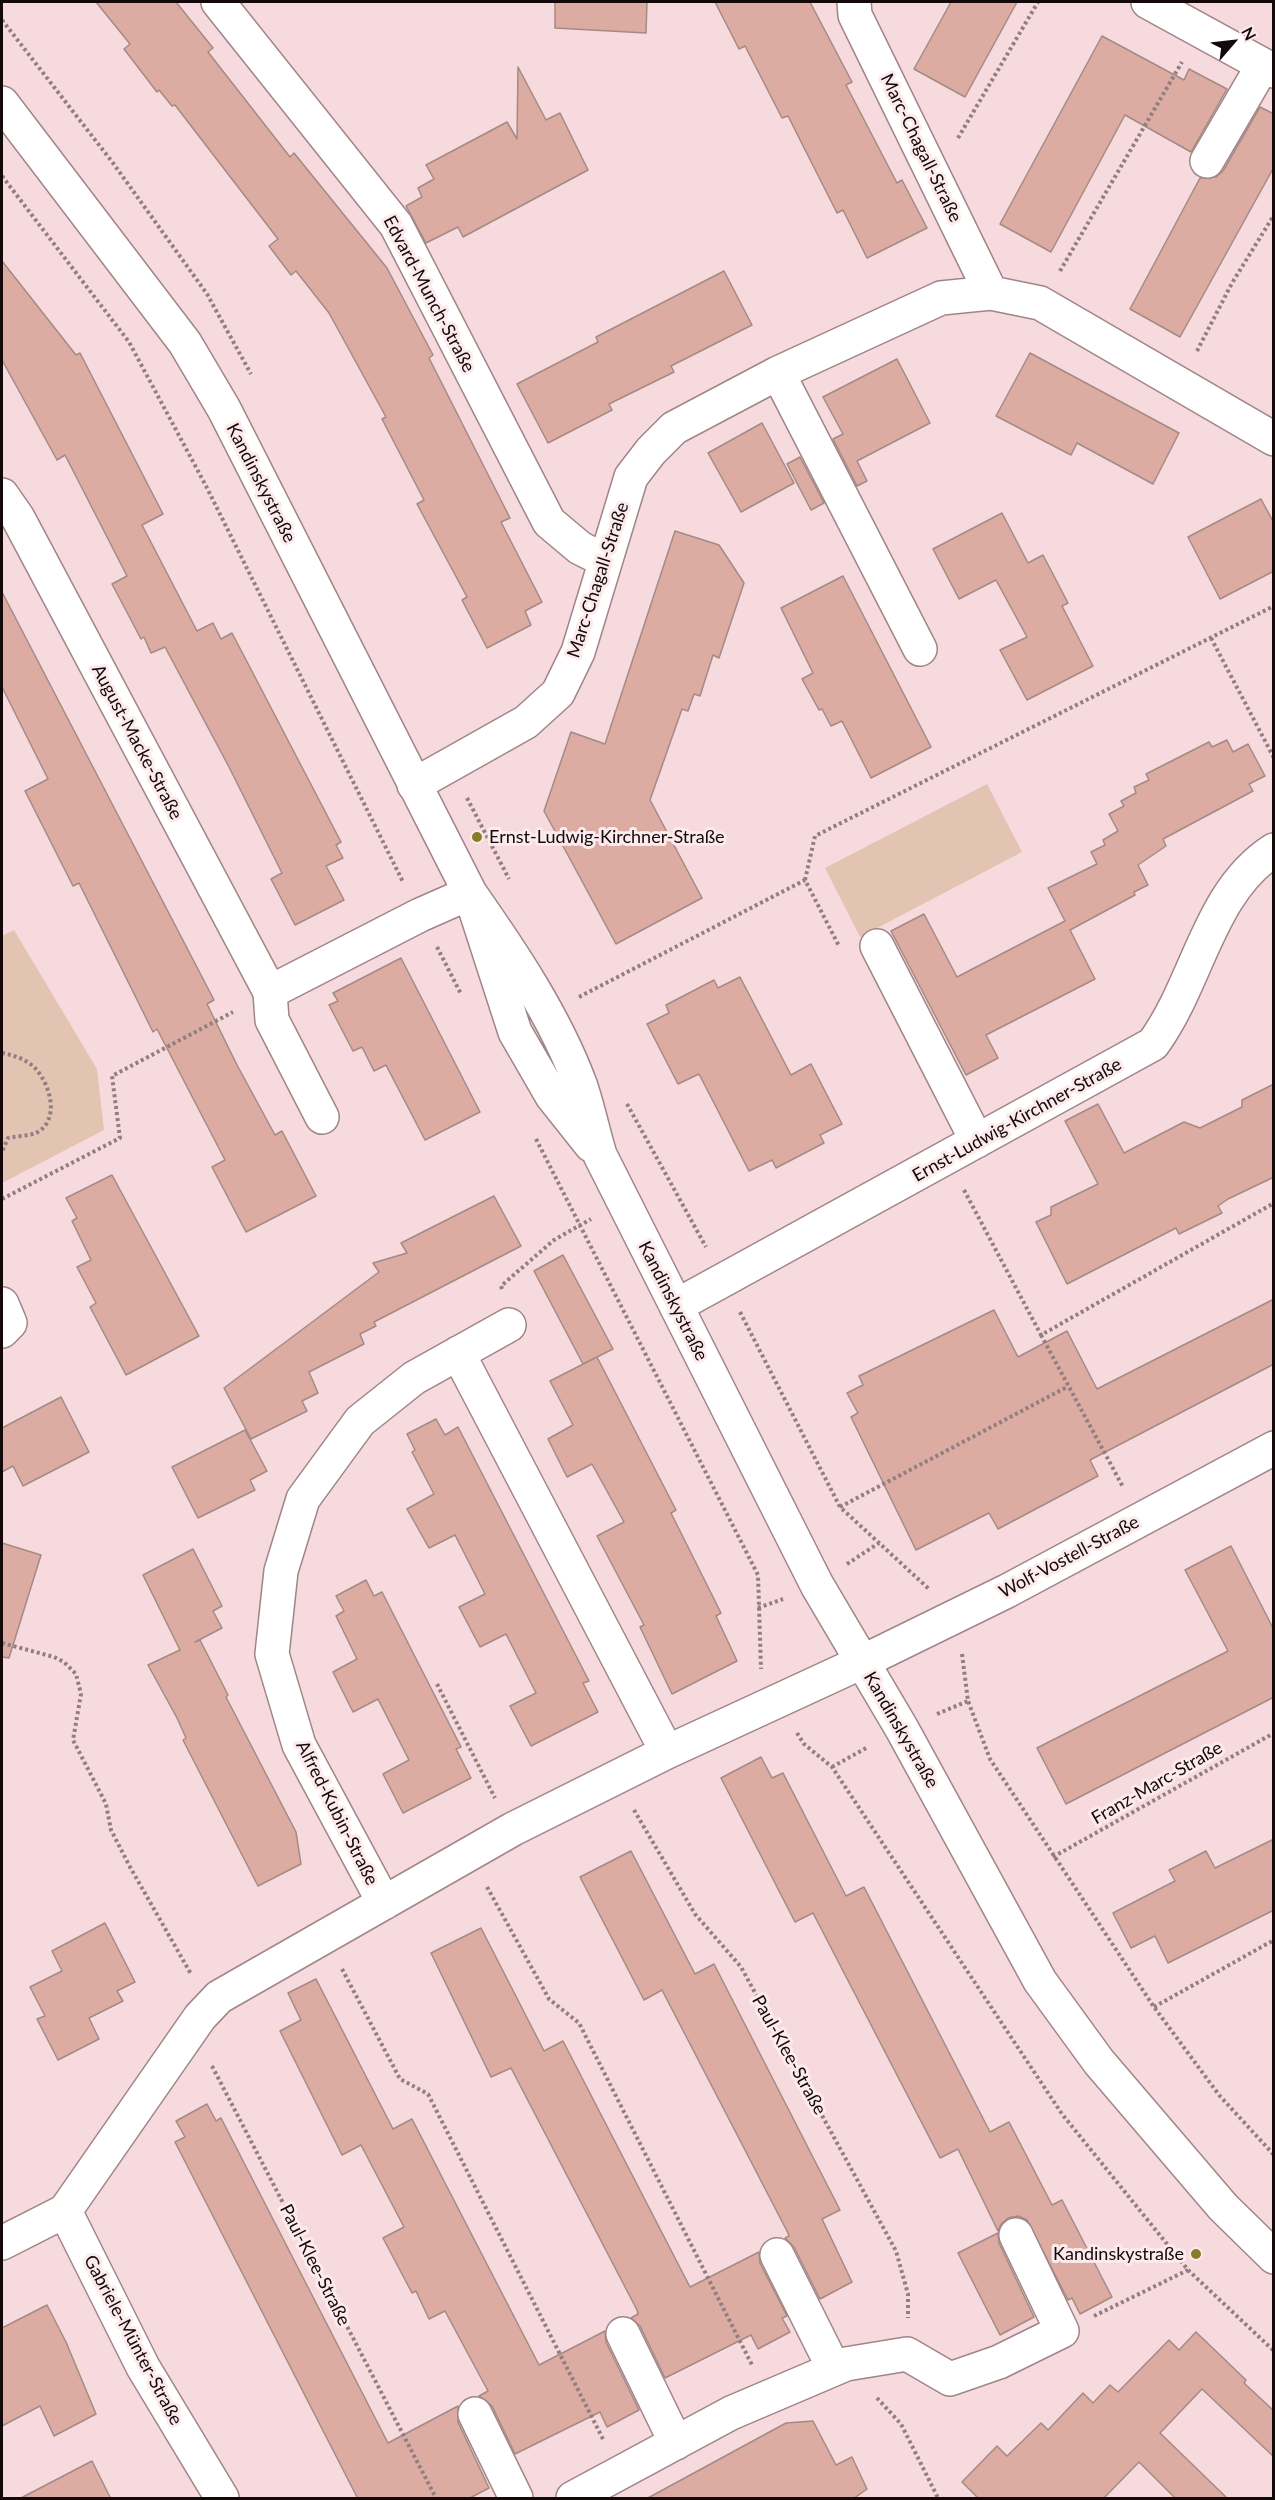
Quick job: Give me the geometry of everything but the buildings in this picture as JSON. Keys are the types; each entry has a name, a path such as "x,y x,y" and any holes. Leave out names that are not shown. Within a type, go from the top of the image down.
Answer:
{"street":[{"name":"Edvard-Munch-Straße","path":"218,2 396,225 549,522 579,548 604,560"},
{"name":"Marc-Chagall-Straße","path":"854,2 855,15 992,293"},
{"path":"1148,2 1268,68 1206,161"},
{"name":"Kandinskystraße","path":"2,103 185,343 224,409 470,893 515,1032 552,1096 600,1155 817,1585 902,1729 1041,1981 1099,2062 1223,2207 1274,2257"},
{"name":"Marc-Chagall-Straße","path":"414,785 526,722 558,693 578,652 631,477 651,451 674,428 778,373 941,298 992,293 1040,303 1274,439"},
{"path":"778,373 920,649"},
{"name":"August-Macke-Straße","path":"2,495 24,528 270,992 272,1020 322,1117"},
{"name":"Ernst-Ludwig-Kirchner-Straße","path":"676,1306 1153,1044 1172,1020 1214,919 1253,863 1274,850"},
{"path":"270,992 420,915 470,893"},
{"path":"877,946 964,1148"},
{"path":"2,1304 10,1323 2,1331"},
{"name":"Alfred-Kubin-Straße","path":"384,1903 299,1745 272,1654 281,1571 303,1499 360,1421 414,1378 509,1325"},
{"path":"458,1353 667,1752"},
{"name":"Wolf-Vostell-Straße","path":"862,1662 946,1621 1274,1448"},
{"path":"2,2243 64,2211 188,2035 219,1997 513,1830 667,1752 862,1662"},
{"name":"Gabriele-Münter-Straße","path":"64,2211 143,2367 222,2499"},
{"path":"573,2499 731,2413 846,2364 907,2354 950,2379 999,2362 1062,2331 1016,2235"},
{"path":"777,2255 834,2369"},
{"path":"623,2334 676,2442"},
{"path":"475,2414 516,2499"}],"path":[{"path":"970,116 1038,2"},
{"path":"1040,303 1178,70"},
{"path":"2,176 129,342 206,486 462,996"},
{"path":"1199,348 1232,283 1274,215"},
{"path":"842,951 805,880 815,836 1274,606"},
{"path":"1211,638 1274,758"},
{"path":"572,1001 805,880"},
{"path":"2,1199 120,1138 112,1076 226,1016"},
{"path":"2,1053 16,1056 34,1066 46,1086 51,1106 44,1126 35,1133 8,1138 2,1152"},
{"path":"530,1128 758,1575 760,1666 777,1701 804,1744 832,1767 1062,2114 1188,2270 1274,2351"},
{"path":"964,1148 960,1182 1067,1387 1140,1518"},
{"path":"663,1170 724,1280 840,1508 929,1589 961,1648 968,1701 990,1759 1154,2007 1219,2095 1274,2155"},
{"path":"509,1325 501,1286 554,1240 622,1202"},
{"path":"1041,1335 1274,1203"},
{"path":"840,1508 1067,1387"},
{"path":"2,1643 54,1657 64,1662 76,1674 81,1694 73,1740 106,1804 111,1830 184,1965 193,1977 219,1997"},
{"path":"437,1684 513,1830"},
{"name":"Franz-Marc-Straße","path":"1053,1857 1274,1733"},
{"name":"Paul-Klee-Straße","path":"615,1778 695,1914 741,1967 896,2251 908,2294 907,2354"},
{"path":"470,1854 549,1999 579,2023 757,2375"},
{"path":"325,1936 400,2079 428,2094 620,2473"},
{"path":"1154,2007 1274,1940"},
{"name":"Paul-Klee-Straße","path":"188,2035 206,2055 436,2499"},
{"path":"1062,2331 1188,2270"},
{"path":"901,2424 938,2499"}],"shaded area":[{"path":"987,784 1022,852 860,937 825,868"},
{"path":"14,930 97,1069 104,1130 2,1183 2,936"}],"place":[{"name":"Ernst-Ludwig-Kirchner-Straße","path":"477,837"},
{"name":"Kandinskystraße","path":"1196,2254"}]}
